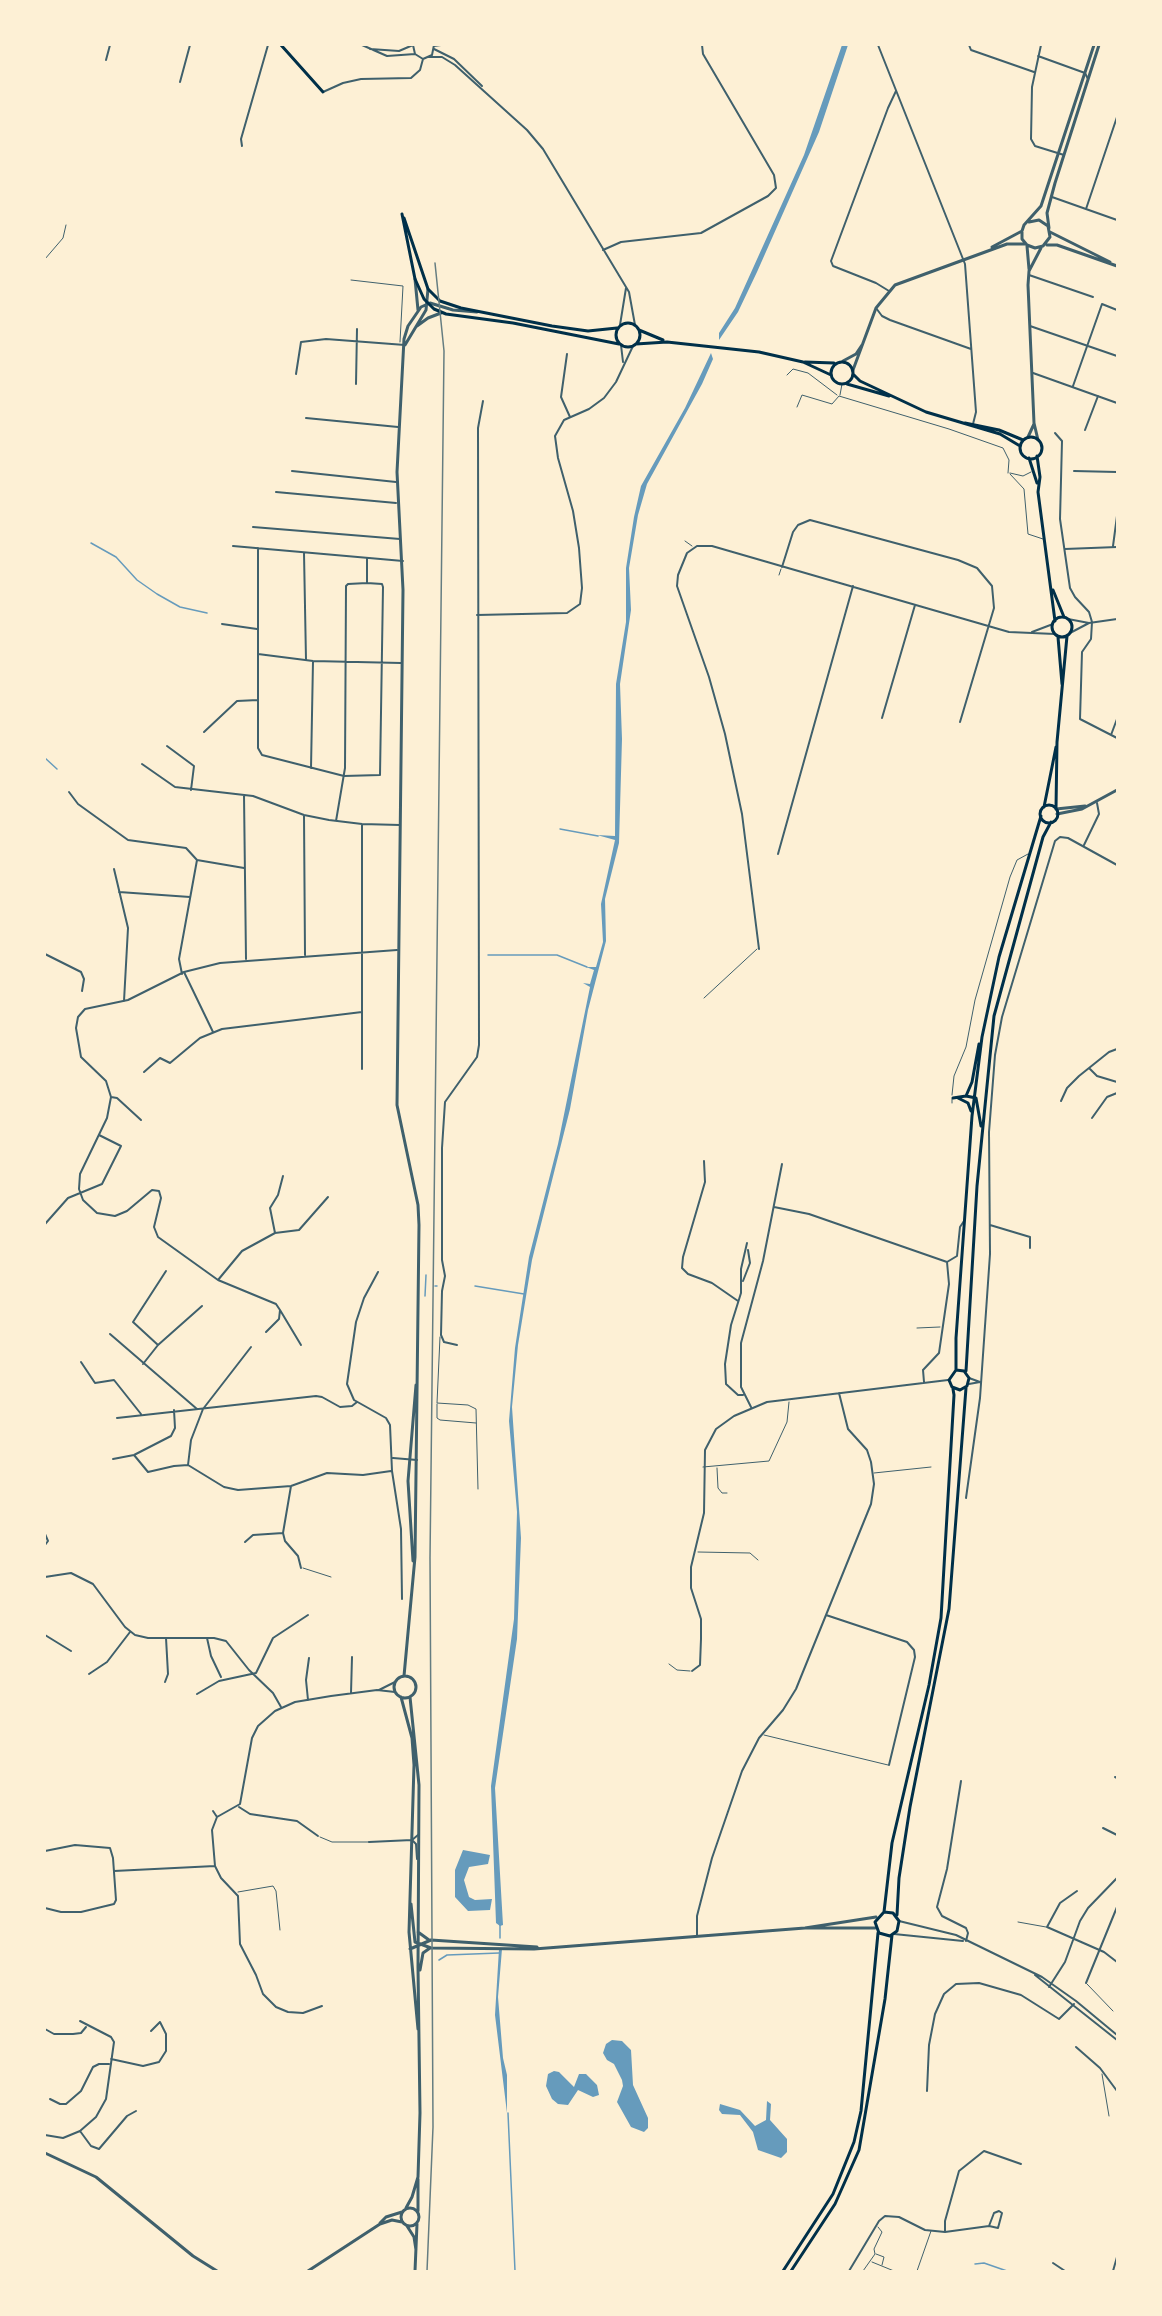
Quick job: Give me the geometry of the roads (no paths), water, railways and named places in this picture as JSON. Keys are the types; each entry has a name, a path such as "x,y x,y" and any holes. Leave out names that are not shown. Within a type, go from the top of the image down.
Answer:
{"main road":[{"path":"281,45 323,92"},
{"path":"667,342 626,322 619,326 579,330 488,314 440,301 428,289 402,214 414,279 428,304 441,313 513,323 620,344 667,342 759,352 803,362 836,363 843,361 860,381 926,412 1000,434 1020,446 1023,455 1029,458 1032,464 1038,484"},
{"path":"619,326 615,336 620,344"},
{"path":"634,345 639,338 639,330"},
{"path":"803,362 831,375 835,381 894,397"},
{"path":"831,375 836,363"},
{"path":"843,384 853,372"},
{"path":"963,423 1023,440"},
{"path":"1020,446 1028,437 1038,440 1041,447 1037,456 1038,484 1043,539 1052,585 1062,686"},
{"path":"1029,458 1037,456"},
{"path":"791,2271 835,2204 859,2150 883,2010 893,1935 898,1928 899,1878 910,1807 946,1625 969,1378 966,1372 982,1128 996,1007 1043,837 1056,810 1057,742 1062,686 1072,625 1066,618 1052,585"},
{"path":"1054,622 1066,618"},
{"path":"1056,635 1069,634"},
{"path":"966,1096 971,1087 995,971 1044,807 1057,742"},
{"path":"1044,807 1050,805 1056,810"},
{"path":"1041,816 1045,822 1051,822"},
{"path":"884,1912 892,1843 929,1685 941,1618 954,1395 949,1380 956,1370 956,1338 972,1116 982,1037"},
{"path":"952,1098 974,1097 978,1102 979,1122 982,1128"},
{"path":"958,1098 968,1103 972,1116"},
{"path":"956,1370 966,1372"},
{"path":"952,1387 957,1390 967,1385"},
{"path":"785,2271 833,2194 854,2142 861,2111 879,1944 876,1917 884,1912 891,1912 898,1919"},
{"path":"876,1930 883,1936 893,1935"}],"street":[{"path":"106,60 110,45"},
{"path":"180,81 190,45"},
{"path":"242,146 240,140 268,45"},
{"path":"362,45 387,56 415,54 423,59"},
{"path":"370,49 399,51 413,45 415,54"},
{"path":"429,57 434,47 441,45"},
{"path":"603,250 621,242 705,232 768,196 776,188 774,175 703,54 702,45"},
{"path":"878,45 968,276 976,412 973,424"},
{"path":"969,45 971,50 1035,72"},
{"path":"1041,45 1035,72 1031,140 1032,144 1038,147 1062,154"},
{"path":"1029,273 1049,231 1047,213 1094,45"},
{"path":"976,254 1022,231 1041,206 1062,154 1099,45"},
{"path":"434,47 461,64 543,149 630,295 635,325"},
{"path":"1038,56 1085,73 1088,79"},
{"path":"423,59 429,57 448,60 485,91"},
{"path":"323,92 342,83 361,79 411,78 420,70 423,59"},
{"path":"889,291 831,265 888,108 897,91"},
{"path":"1086,208 1117,117"},
{"path":"1051,197 1117,220"},
{"path":"1029,222 1042,221 1049,231 1116,265"},
{"path":"1022,231 1029,273 1034,423 1038,440"},
{"path":"853,372 876,308 889,291 900,282 1007,244 1034,248 1058,245 1116,265"},
{"path":"1029,273 1094,297"},
{"path":"414,279 417,312"},
{"path":"619,326 626,288"},
{"path":"405,345 428,304 428,289"},
{"path":"404,1676 414,1566 419,1225 418,1205 397,1105 403,561 396,503 396,482 406,331 417,312 428,304 435,303 461,311 488,314"},
{"path":"1073,386 1101,304 1117,310"},
{"path":"876,308 882,316 890,320 971,348"},
{"path":"413,330 428,318 441,313"},
{"path":"1030,326 1117,356"},
{"path":"356,384 357,329"},
{"path":"296,374 301,342 326,339 405,345"},
{"path":"620,344 623,365"},
{"path":"843,361 856,354 863,344"},
{"path":"477,615 567,613 573,611 581,601 581,571 573,511 555,442 561,423 589,409 604,398 616,382 634,345"},
{"path":"567,354 561,397 570,417"},
{"path":"1033,373 1117,403"},
{"path":"1085,430 1098,396"},
{"path":"457,1345 444,1342 441,1335 442,1291 445,1276 442,1260 445,1102 477,1057 479,1045 478,428 483,401"},
{"path":"306,418 400,427"},
{"path":"1028,437 1034,423"},
{"path":"1055,433 1062,441 1064,471 1060,519 1072,593 1089,612 1091,622 1091,639 1082,652 1080,719 1117,738"},
{"path":"292,471 396,482"},
{"path":"1074,471 1117,472"},
{"path":"276,492 396,503"},
{"path":"1065,549 1115,546 1117,516"},
{"path":"782,567 793,532 798,525 810,520 958,560 977,568 987,577 995,597 990,626 960,722"},
{"path":"253,527 401,539"},
{"path":"233,546 403,561"},
{"path":"759,949 740,806 726,741 709,677 678,591 684,558 693,548 712,546 1009,632 1056,635"},
{"path":"258,548 259,753 344,776 380,775 383,585 367,583 346,585 344,776 336,821"},
{"path":"304,553 306,660"},
{"path":"367,558 367,583"},
{"path":"778,854 853,586"},
{"path":"882,718 915,605"},
{"path":"1066,618 1091,622 1117,619"},
{"path":"1032,632 1054,622"},
{"path":"1069,634 1091,622"},
{"path":"222,624 257,629"},
{"path":"257,654 313,661 401,663"},
{"path":"311,768 313,661"},
{"path":"204,732 237,701 258,700"},
{"path":"1111,735 1117,719"},
{"path":"167,746 194,766 191,790"},
{"path":"142,764 174,787 244,795 304,815 336,821 400,825"},
{"path":"1056,810 1076,811 1097,803 1117,790"},
{"path":"69,792 78,804 128,840 186,848 197,860 244,868"},
{"path":"244,795 246,959"},
{"path":"1084,845 1099,814 1097,803"},
{"path":"304,815 305,955"},
{"path":"362,824 362,1069"},
{"path":"966,1498 980,1382 990,1225 989,1132 995,1055 1002,1017 1055,841 1065,837 1084,845 1117,865"},
{"path":"197,860 179,961 213,1032"},
{"path":"114,869 128,928 124,1001"},
{"path":"119,892 190,897"},
{"path":"301,1345 280,1310 270,1300 218,1280 158,1237 154,1227 161,1198 159,1191 152,1190 127,1211 111,1216 92,1209 80,1193 80,1174 107,1118 111,1097 106,1081 81,1057 76,1028 79,1014 85,1009 124,1001 183,973 220,963 246,959 398,950"},
{"path":"45,954 81,972 84,979 82,991"},
{"path":"144,1072 160,1058 170,1063 192,1044 213,1032 246,1025 362,1012"},
{"path":"1061,1101 1070,1085 1109,1052 1117,1049"},
{"path":"1089,1068 1102,1078 1117,1082"},
{"path":"1092,1118 1107,1097 1117,1094"},
{"path":"111,1097 117,1098 141,1120"},
{"path":"45,1224 61,1204 102,1184 121,1148 119,1143 99,1135"},
{"path":"704,1161 705,1182 683,1257 682,1268 688,1274 712,1283 738,1301"},
{"path":"751,1407 743,1395 739,1375 741,1343 763,1261 782,1164"},
{"path":"275,1233 270,1208 278,1195 283,1176"},
{"path":"218,1280 242,1251 275,1233 299,1230 328,1197"},
{"path":"774,1207 809,1214 947,1262 953,1261 958,1254 960,1227 964,1221"},
{"path":"990,1225 1030,1237 1030,1248"},
{"path":"743,1395 732,1391 725,1380 729,1336 750,1263 747,1243"},
{"path":"743,1281 741,1269 747,1248"},
{"path":"924,1382 923,1370 939,1355 949,1284 947,1262"},
{"path":"158,1346 133,1322 166,1270"},
{"path":"378,1272 364,1298 352,1341 346,1383 357,1402 388,1420 392,1471 401,1529 402,1599"},
{"path":"143,1364 158,1346 202,1306"},
{"path":"266,1332 279,1319 280,1310"},
{"path":"110,1334 197,1409"},
{"path":"188,1465 191,1440 203,1409 251,1347"},
{"path":"81,1362 95,1383 114,1380 142,1415"},
{"path":"969,1378 980,1382"},
{"path":"692,1671 700,1665 701,1639 701,1619 691,1580 693,1551 704,1513 703,1467 705,1450 712,1434 734,1416 751,1407 789,1399 949,1380"},
{"path":"967,1385 980,1382"},
{"path":"414,1566 410,1459 416,1383"},
{"path":"697,1935 697,1916 722,1825 746,1760 762,1734 792,1697 871,1504 874,1473 867,1450 846,1425 839,1393"},
{"path":"117,1418 316,1396 322,1396 340,1407 352,1406 357,1402"},
{"path":"113,1459 134,1455 174,1434 174,1410"},
{"path":"134,1455 145,1471 151,1473 168,1467 188,1465 230,1488 291,1486 327,1473 363,1475 392,1471"},
{"path":"392,1458 417,1460"},
{"path":"291,1486 283,1533 285,1541 298,1556 301,1568"},
{"path":"245,1542 253,1535 283,1533"},
{"path":"45,1534 48,1541 45,1545"},
{"path":"45,1577 71,1573 93,1584 130,1632 142,1637 219,1638 229,1642 253,1674 273,1693 281,1707"},
{"path":"197,1694 219,1681 253,1674 259,1669 273,1638 308,1615"},
{"path":"826,1615 907,1642 914,1650 915,1657 889,1765"},
{"path":"89,1674 107,1662 130,1632"},
{"path":"45,1635 71,1652"},
{"path":"165,1682 168,1674 166,1638"},
{"path":"207,1638 210,1654 221,1677"},
{"path":"351,1694 352,1657"},
{"path":"308,1700 306,1680 309,1658"},
{"path":"377,1690 404,1676 411,1677 416,1684 415,1692 410,1697 401,1697"},
{"path":"395,1682 395,1692"},
{"path":"322,2006 308,2012 296,2013 276,2007 266,1998 240,1944 239,1907 236,1892 221,1878 215,1866 213,1830 217,1817 238,1806 255,1732 262,1722 281,1707 308,1700 377,1690 395,1692 401,1697 409,1725 413,1754 410,1949 418,2031"},
{"path":"410,1697 418,1761 420,1832 418,1863 420,2113 415,2271"},
{"path":"961,1781 947,1869 937,1907 942,1916 966,1928 968,1933 966,1941"},
{"path":"238,1806 250,1814 297,1821 318,1836"},
{"path":"213,1811 217,1817"},
{"path":"1103,1828 1117,1835"},
{"path":"369,1842 412,1840 420,1832"},
{"path":"412,1840 416,1844 418,1863"},
{"path":"45,1851 75,1845 110,1848 116,1899 114,1904 72,1913 45,1908"},
{"path":"114,1871 215,1866"},
{"path":"1049,1986 1065,1962 1088,1908 1117,1878"},
{"path":"1077,1891 1060,1902 1047,1927 1098,1950 1117,1962"},
{"path":"411,1904 413,1938 418,1944 431,1948 538,1947 805,1928 876,1917"},
{"path":"1086,1983 1117,1907"},
{"path":"898,1919 956,1935 999,1955 1035,1976 1074,2004 1117,2040"},
{"path":"805,1928 876,1930"},
{"path":"418,1932 431,1940"},
{"path":"893,1935 966,1941"},
{"path":"410,1949 431,1940 538,1947"},
{"path":"419,1974 423,1953 431,1948"},
{"path":"1035,1976 1052,1983 1117,2035"},
{"path":"927,2091 929,2045 935,2014 944,1994 956,1984 979,1983 1021,1995 1059,2019 1074,2004"},
{"path":"45,2135 63,2138 81,2131 104,2105 113,2039 80,2022"},
{"path":"111,2059 143,2066 159,2062 166,2051 166,2034 160,2022 151,2031"},
{"path":"45,2029 54,2034 73,2034 81,2033 86,2026"},
{"path":"1076,2047 1103,2072 1117,2091"},
{"path":"50,2099 66,2104 81,2091 93,2067 99,2064 110,2065"},
{"path":"81,2131 91,2146 99,2149 127,2116 136,2111"},
{"path":"945,2232 945,2221 959,2171 984,2151 1022,2164"},
{"path":"45,2153 96,2177 193,2256 217,2271"},
{"path":"308,2271 380,2224 387,2217 402,2212 412,2197 418,2177"},
{"path":"406,2208 412,2208 418,2212"},
{"path":"849,2271 881,2218 892,2216 931,2231 945,2232 990,2226 998,2228 1002,2213 999,2211 993,2214 990,2226"},
{"path":"402,2212 404,2224 414,2237 416,2252"},
{"path":"380,2224 392,2220 404,2224 418,2222"},
{"path":"1113,2271 1117,2257"},
{"path":"1053,2263 1065,2271"}],"lane":[{"path":"45,259 63,238 66,225"},
{"path":"351,280 403,286 400,344"},
{"path":"787,375 793,369 808,373 839,396 1000,446 1010,460 1008,473"},
{"path":"797,407 802,395 832,404 839,396 843,384"},
{"path":"1008,473 1028,476 1032,464"},
{"path":"1008,473 1024,489 1028,534 1043,539"},
{"path":"686,541 693,548"},
{"path":"779,575 782,567"},
{"path":"685,623 690,620"},
{"path":"704,678 709,677"},
{"path":"722,742 726,741"},
{"path":"736,808 740,806"},
{"path":"952,1103 954,1076 966,1047 975,1000 1010,877 1017,860 1030,853"},
{"path":"746,884 751,884"},
{"path":"704,998 759,949"},
{"path":"917,1328 942,1327"},
{"path":"441,1335 437,1418 477,1423"},
{"path":"703,1467 772,1458 789,1412 789,1399"},
{"path":"437,1402 471,1406 477,1413 478,1489"},
{"path":"717,1466 718,1488 722,1493 727,1493"},
{"path":"874,1473 931,1467"},
{"path":"693,1551 750,1553 758,1560"},
{"path":"301,1568 331,1577"},
{"path":"669,1665 677,1670 692,1671"},
{"path":"762,1734 889,1765"},
{"path":"318,1836 332,1842 369,1842"},
{"path":"236,1892 273,1886 276,1891 280,1930"},
{"path":"1018,1922 1047,1927"},
{"path":"1086,1983 1095,1995 1113,2011"},
{"path":"1103,2072 1101,2075 1109,2116"},
{"path":"863,2271 875,2254 874,2248 882,2230 876,2226"},
{"path":"917,2271 931,2231"},
{"path":"875,2254 884,2257 881,2267"},
{"path":"870,2261 894,2271"}],"water":[{"path":"842,45 848,45 819,132 738,312 719,340 719,333 735,308 804,155"},
{"path":"711,353 713,359 702,384 647,484 638,515 629,568 631,610 620,684 622,739 619,843 605,899 606,941 588,1010 570,1109 532,1260 518,1345 512,1407 521,1538 517,1639 495,1788 503,1925 500,1926 496,1923 491,1786 514,1619 517,1512 509,1421 515,1348 529,1257 558,1144 590,987 583,983 590,984 594,970 586,967 596,967 603,942 601,904 615,840 597,835 615,836 616,684 626,622 626,568 634,517 641,486 685,408"},
{"path":"463,1850 490,1855 488,1864 469,1867 464,1880 469,1897 475,1900 492,1899 490,1910 468,1911 455,1897 455,1870"},
{"path":"499,1949 502,1949 498,1997 503,2058 507,2075 507,2113 495,2015"},
{"path":"612,2040 622,2041 631,2050 633,2085 648,2118 648,2128 644,2132 631,2127 617,2102 623,2086 622,2080 614,2064 607,2060 603,2053 606,2044"},
{"path":"554,2071 559,2072 574,2087 579,2074 586,2074 597,2085 599,2095 593,2097 578,2090 568,2105 558,2104 552,2099 546,2086 548,2074"},
{"path":"767,2101 771,2104 770,2120 787,2139 787,2152 781,2158 758,2150 753,2132 740,2115 722,2114 719,2110 720,2104 740,2110 755,2126 766,2120"}],"waterway":[{"path":"91,543 116,557 137,580 157,594 180,607 207,613"},
{"path":"45,758 57,769"},
{"path":"560,829 598,836"},
{"path":"488,955 557,955 587,967"},
{"path":"425,1296 426,1275"},
{"path":"475,1286 524,1294"},
{"path":"500,1924 500,1938"},
{"path":"439,1960 447,1955 499,1953"},
{"path":"508,2113 515,2271"},
{"path":"975,2264 984,2263 1007,2271"}],"railway":[{"path":"427,2271 433,2127 430,1557 444,351 435,263"}]}
